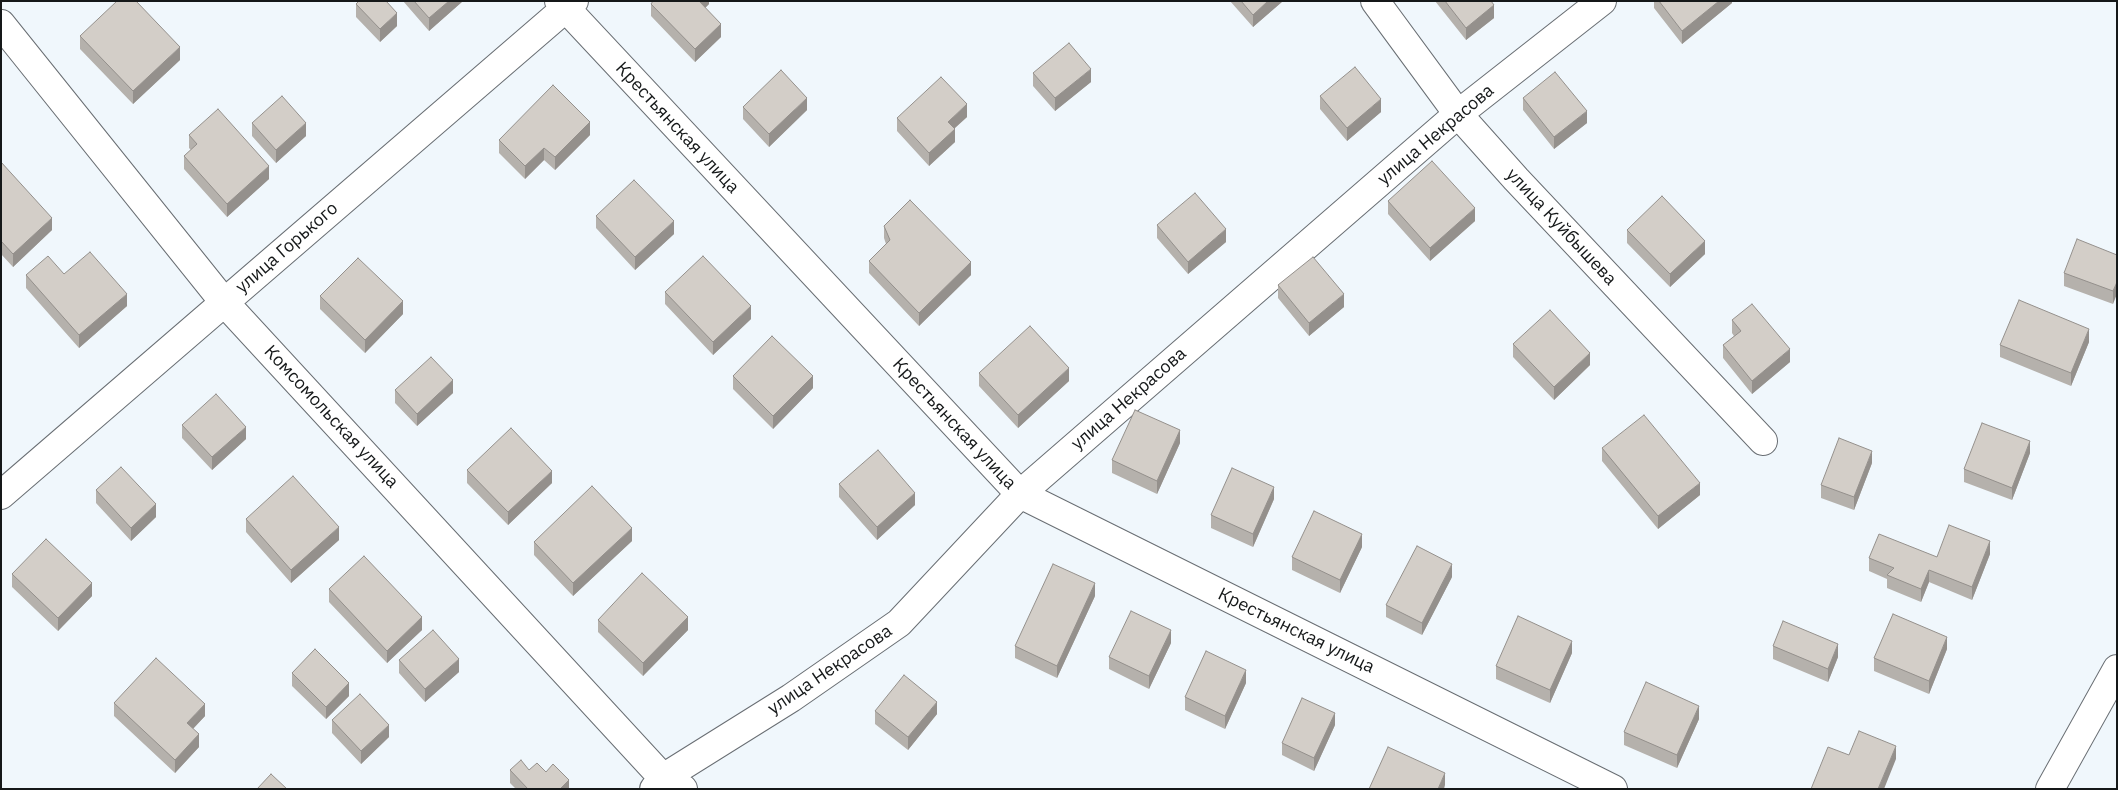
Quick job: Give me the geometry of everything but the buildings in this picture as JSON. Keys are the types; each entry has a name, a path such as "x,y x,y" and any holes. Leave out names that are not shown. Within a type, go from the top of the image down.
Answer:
{"street":[{"name":"улица Куйбышева","path":"1375,1 1458,114 1523,186 1762,440"},
{"name":"улица Некрасова","path":"667,785 899,623 1020,494 1458,114 1602,1"},
{"name":"улица Горького","path":"1,495 566,4"},
{"name":"Крестьянская улица","path":"566,4 1020,494 1613,789"},
{"name":"Комсомольская улица","path":"1,24 224,302 667,785"},
{"path":"2050,789 2117,669"}]}
